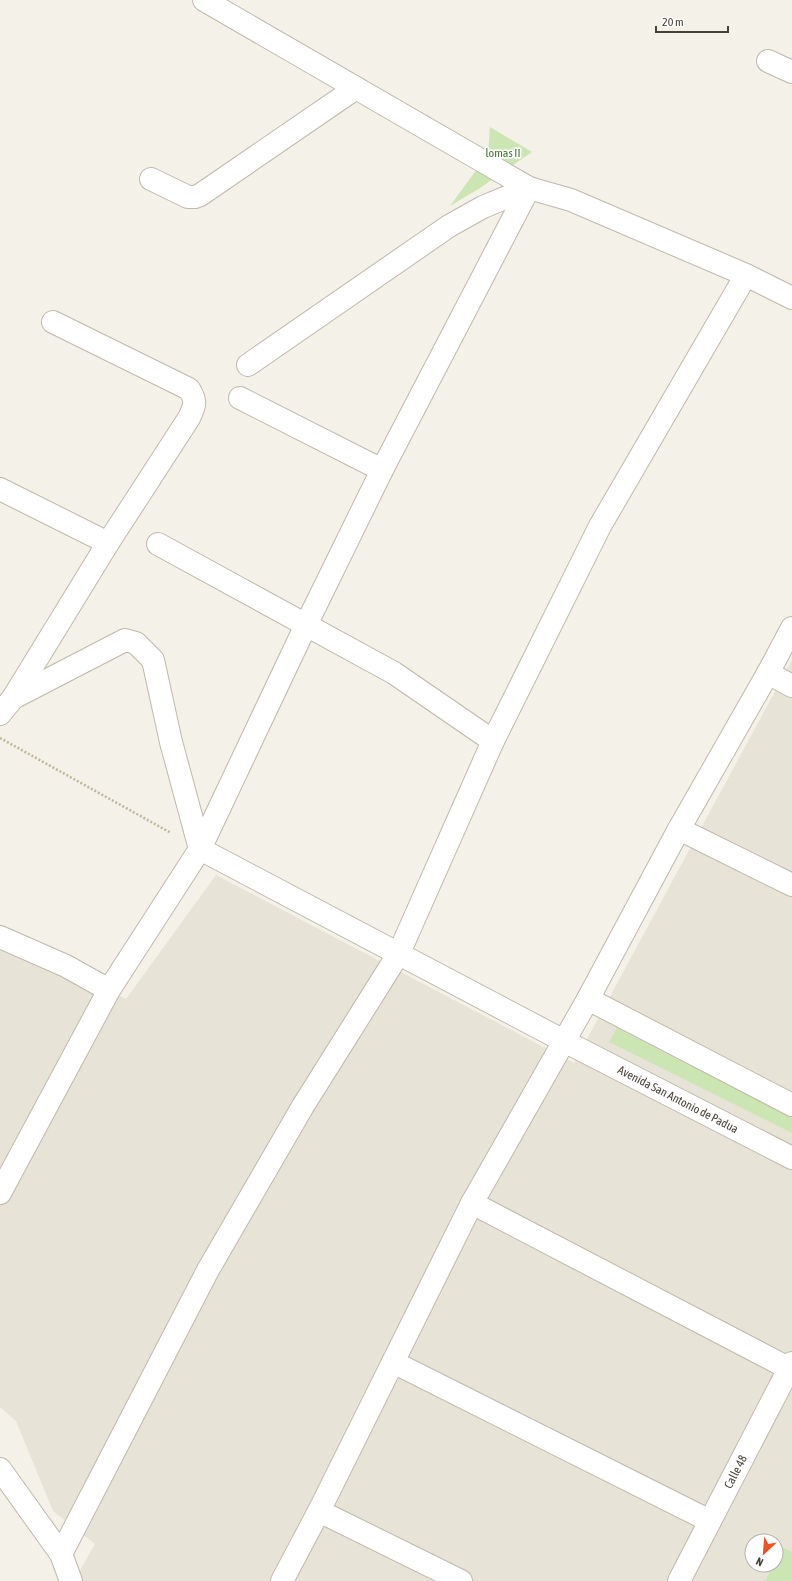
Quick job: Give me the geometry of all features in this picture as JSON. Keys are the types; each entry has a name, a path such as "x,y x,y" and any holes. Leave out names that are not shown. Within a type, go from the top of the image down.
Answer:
{"street":[{"path":"204,0 529,188 571,200 746,275 792,298"},
{"path":"768,61 792,72"},
{"path":"151,179 188,198 195,198 356,88"},
{"path":"248,365 449,226 483,207 529,188"},
{"path":"0,1193 109,990 200,849 306,625 382,470 529,188"},
{"path":"61,1554 208,1270 303,1106 399,953 494,741 600,526 746,275"},
{"path":"4,701 189,418 195,406 194,398 189,389 53,322"},
{"path":"240,398 382,470"},
{"path":"0,489 108,543"},
{"path":"158,544 394,673 494,741"},
{"path":"282,1581 320,1511 472,1203 588,999 679,829 792,628"},
{"path":"4,701 125,640 136,644 153,660 171,742 200,849"},
{"path":"768,673 792,686"},
{"path":"679,829 792,885"},
{"name":"Avenida San Antonio de Padua","path":"200,849 564,1041 792,1158"},
{"path":"0,937 66,966 109,990"},
{"path":"588,999 792,1105"},
{"path":"472,1203 791,1367"},
{"path":"393,1362 710,1521"},
{"name":"Calle 48","path":"679,1581 791,1367"},
{"path":"0,1469 61,1554 71,1581"},
{"path":"320,1511 461,1581"}],"path":[{"path":"0,738 200,849"}],"shaded area":[{"path":"792,660 792,1581 74,1581 95,1544 53,1511 16,1421 0,1407 0,932 126,999 216,875 574,1063"}],"green space":[{"name":"lomas II","path":"490,127 532,152 480,188 450,206 488,154"},
{"path":"617,1028 792,1118 792,1133 609,1042"},
{"path":"784,1548 792,1552 792,1581 765,1581 769,1573 784,1573"}]}
